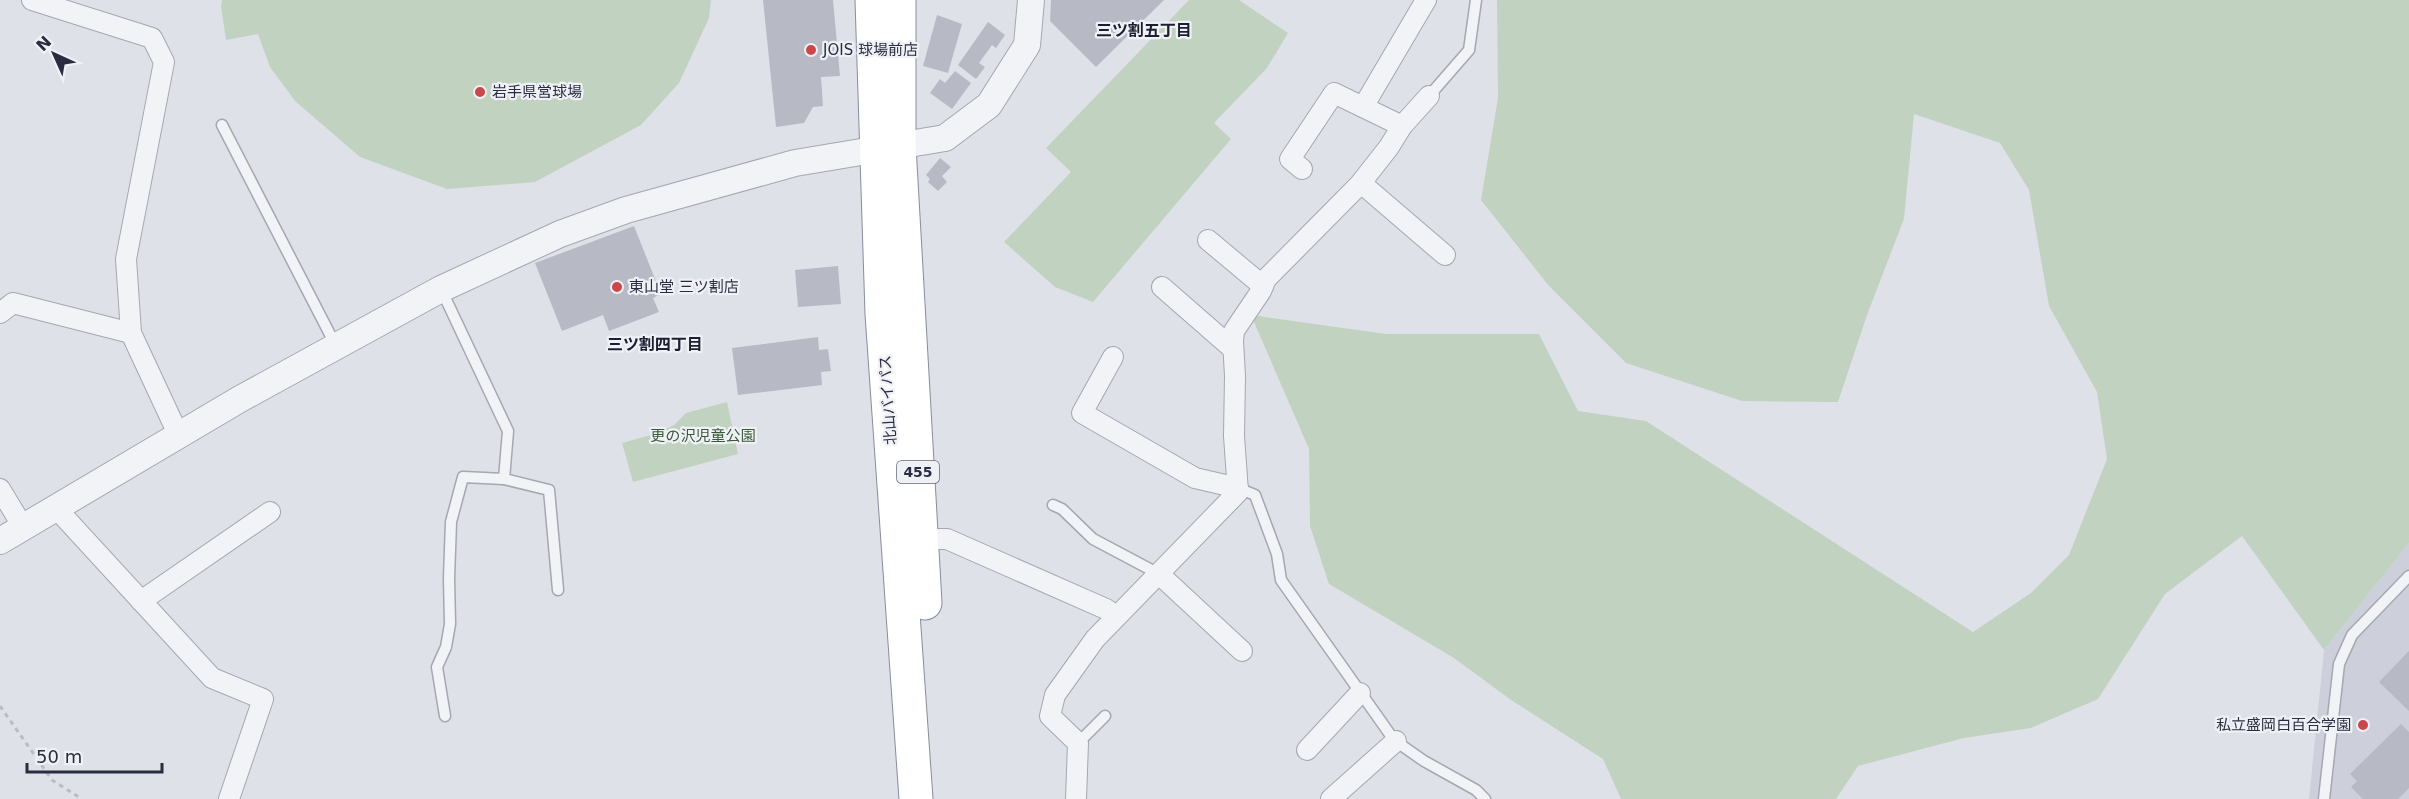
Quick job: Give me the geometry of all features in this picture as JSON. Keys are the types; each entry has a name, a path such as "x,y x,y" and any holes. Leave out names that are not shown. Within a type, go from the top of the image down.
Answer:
{"highway":[{"name":"北山バイパス","path":"872,0 921,539 936,799"},
{"name":"北山バイパス","path":"899,0 887,147 882,314 916,799"}],"street":[{"path":"32,0 152,38 164,62 126,259 131,333 178,434"},
{"path":"0,541 178,434 336,346 441,289 560,234 626,210 795,164 945,138 989,105 1027,45 1031,0"},
{"path":"1363,107 1426,0"},
{"path":"1302,169 1290,159 1334,93 1402,126"},
{"path":"1076,799 1078,743 1050,716 1054,695 1082,654 1116,616 1160,574 1238,492 1234,436 1234,331 1266,279 1361,183 1402,126 1429,96"},
{"path":"1361,183 1445,255"},
{"path":"1208,240 1263,286"},
{"path":"1162,288 1233,349"},
{"path":"0,312 13,303 131,333"},
{"path":"1113,357 1082,413 1195,478 1238,488"},
{"path":"0,489 23,527"},
{"path":"56,508 212,678 263,699 229,799"},
{"path":"141,601 270,512"},
{"path":"921,539 947,539 1106,609 1116,616"},
{"path":"1160,574 1242,651"},
{"path":"1307,750 1360,693"},
{"path":"1331,799 1396,741"}],"lane":[{"path":"1429,96 1469,50 1476,0"},
{"path":"222,125 336,346"},
{"path":"441,289 508,431 504,479"},
{"path":"445,716 437,667 446,647 450,624 448,578 451,522 463,477 504,479 549,490 558,590"},
{"path":"1238,488 1255,495 1277,554 1281,580 1396,741 1424,761 1476,790 1485,799"},
{"path":"1053,505 1062,509 1093,539 1160,574"},
{"path":"2324,799 2339,664 2352,635 2409,576"},
{"path":"1078,743 1105,716"}],"path":[{"path":"0,706 52,780 82,799"}],"shaded area":[{"name":"私立盛岡白百合学園","path":"2409,543 2409,799 2309,799 2324,650"}],"green space":[{"name":"岩手県営球場","path":"222,0 711,0 709,18 679,83 641,125 535,182 447,189 360,157 295,101 270,67 258,34 226,40"},
{"path":"1189,0 1239,0 1288,33 1267,68 1214,123 1231,139 1093,302 1055,287 1004,242 1071,172 1046,148"},
{"path":"1497,0 2409,0 2409,543 2324,650 2242,536 2165,594 2098,699 2031,728 1964,738 1858,766 1836,799 1621,799 1603,759 1511,700 1454,658 1329,584 1310,526 1309,449 1251,315 1386,334 1539,334 1578,411 1646,421 1973,632 2031,593 2069,555 2107,459 2097,392 2049,306 2029,190 2000,143 1914,114 1904,219 1867,315 1838,402 1742,401 1626,363 1549,286 1481,200 1498,98"},
{"name":"更の沢児童公園","path":"727,402 738,454 633,482 622,443 658,433 674,425 686,413"}],"building":[{"path":"763,0 833,0 840,76 821,77 823,106 813,107 804,123 776,127"},
{"path":"1051,0 1164,0 1096,67 1050,21"},
{"path":"937,15 962,24 948,73 923,66"},
{"path":"988,22 1005,35 996,48 992,45 979,63 985,67 976,79 958,65"},
{"path":"955,71 971,83 952,109 930,93 940,79 945,83"},
{"path":"940,158 951,167 942,176 947,182 938,191 928,182 930,179 926,175"},
{"path":"634,226 661,294 653,298 659,312 609,331 603,315 562,331 535,263"},
{"path":"838,266 841,304 798,307 795,270"},
{"path":"818,337 819,350 828,349 831,371 821,372 822,385 738,395 732,348"},
{"path":"2409,651 2409,711 2379,682"},
{"path":"2401,724 2409,732 2409,788 2398,799 2363,799 2351,787 2357,781 2350,774"}],"place":[{"name":"JOIS 球場前店","path":"811,50"},
{"name":"岩手県営球場","path":"480,92"},
{"name":"東山堂 三ツ割店","path":"617,287"},
{"name":"私立盛岡白百合学園","path":"2363,725"}],"district":[{"name":"三ツ割五丁目","path":"1144,30"},
{"name":"三ツ割四丁目","path":"655,344"}]}
